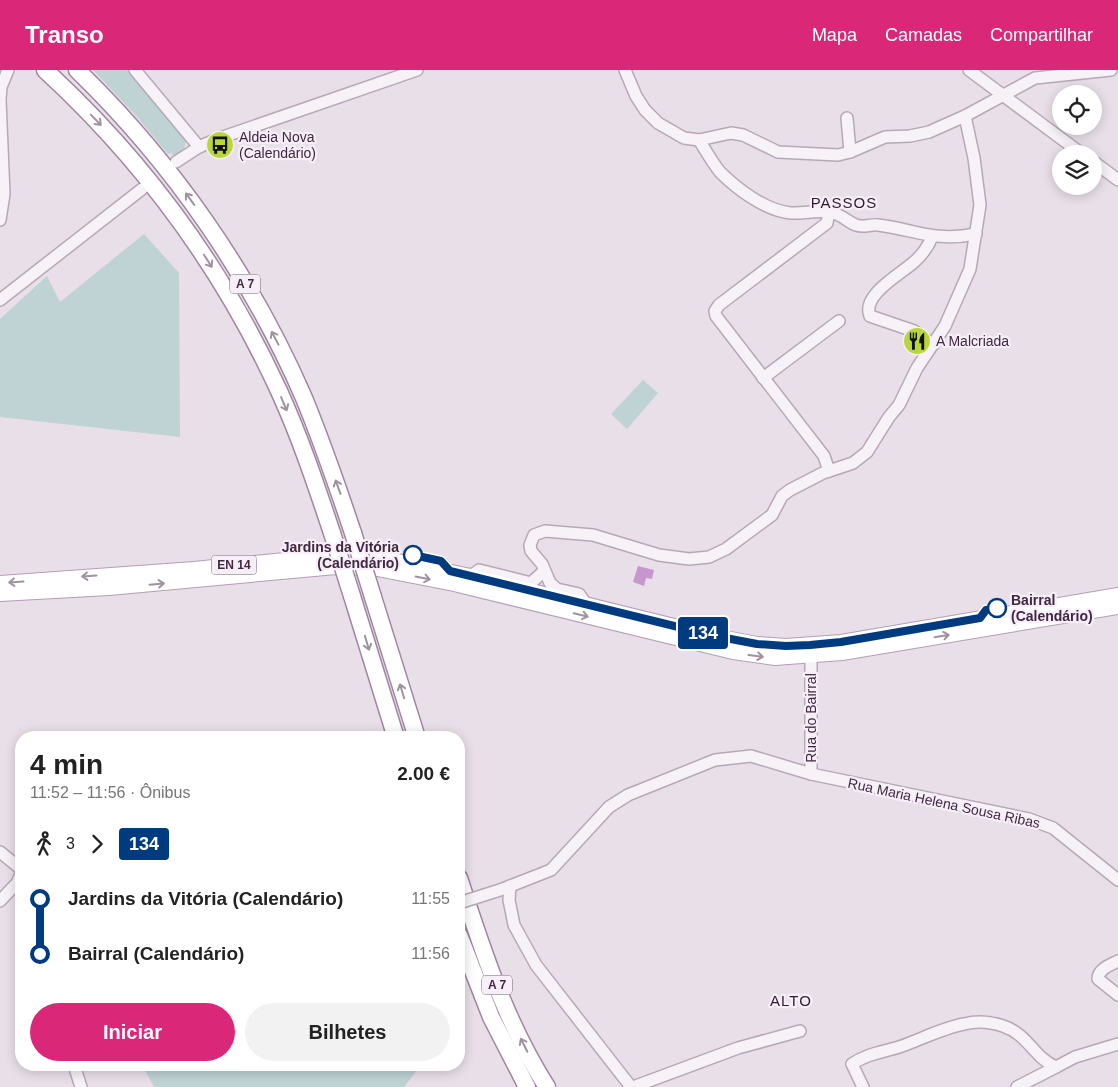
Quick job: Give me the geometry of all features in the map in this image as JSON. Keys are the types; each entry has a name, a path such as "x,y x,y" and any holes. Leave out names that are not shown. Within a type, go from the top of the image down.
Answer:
{"highway":[{"name":"A 7","path":"44,70 89,114 143,172 180,219 214,269 241,315 280,393 310,468 394,731"},
{"name":"A 7","path":"78,70 128,122 170,173 204,219 248,288 277,342 304,398 353,533 414,731"},
{"name":"A 7","path":"465,895 502,997 525,1047 547,1087"},
{"name":"A 7","path":"465,950 491,1017 527,1087"}],"main road":[{"name":"EN 14","path":"0,583 194,569 336,555 373,556 471,576 715,636 757,644 786,646 841,642 1118,594"},
{"name":"EN 14","path":"0,594 109,588 336,567 372,568 454,584 733,652 776,658 842,654 1118,607"}],"street":[{"path":"0,220 4,194 0,100 1,87 8,70"},
{"path":"135,70 199,147"},
{"path":"176,162 199,147 417,70"},
{"path":"625,70 636,96 645,110 658,123 684,138 699,140 731,133 743,136 778,152 838,154 850,152 866,143 885,137 921,135 965,116 1026,82 1045,75 1111,70"},
{"path":"969,70 1070,145"},
{"path":"586,604 579,594 556,589 550,583 531,550 530,545 534,535 545,531 592,536 659,555 680,558 699,558 718,554 772,515 782,496 790,490 830,471 853,463 867,452 888,417 899,405 917,368 946,326 970,268 980,205 980,193 965,116"},
{"path":"847,118 850,152"},
{"path":"699,140 724,176 766,205 778,210 792,213 829,212 840,215 856,226 888,226 932,237 961,237 976,234"},
{"path":"1102,168 1118,180"},
{"path":"0,300 142,189"},
{"path":"829,212 826,223 719,305 715,311 716,316 824,456 830,471"},
{"path":"932,237 920,256 876,294 871,300 868,311 870,316 914,331 933,346"},
{"path":"763,378 838,320"},
{"path":"471,576 479,570 531,583 544,570"},
{"name":"Rua do Bairral","path":"811,661 811,774"},
{"name":"Rua Maria Helena Sousa Ribas","path":"465,901 551,870 609,807 628,795 715,760 751,756 811,774 1029,819 1053,828 1118,880"},
{"path":"0,852 15,864"},
{"path":"0,900 15,885"},
{"path":"505,888 514,925 536,965 632,1087 738,1048 800,1031"},
{"path":"1118,961 1101,971 1098,974 1098,979 1118,995"},
{"path":"863,1087 852,1064 862,1057 898,1047 964,1024 984,1023 1003,1026 1030,1044 1044,1062 1056,1068"},
{"path":"1016,1087 1075,1057 1118,1044"},
{"path":"76,1071 81,1087"}],"shaded area":[{"path":"93,70 130,70 185,137 185,147 182,152 174,158 171,153 168,154 139,119"},
{"path":"144,234 179,273 180,437 0,417 0,319 47,276 60,302"},
{"path":"643,380 658,393 627,429 611,414"},
{"path":"638,566 654,570 652,579 646,578 644,586 633,582"},
{"path":"146,1071 416,1071 404,1087 154,1087"}],"bus line":[{"name":"134","path":"413,555 441,561 450,571 715,636 757,644 786,646 841,642 980,618 981,614 986,610 997,608"}],"place":[{"name":"Aldeia Nova (Calendário)","path":"220,145"},
{"name":"A Malcriada","path":"917,341"},
{"name":"Jardins da Vitória (Calendário)","path":"413,555"},
{"name":"Bairral (Calendário)","path":"997,608"}],"district":[{"name":"PASSOS","path":"844,203"},
{"name":"ALTO","path":"791,1001"}]}
